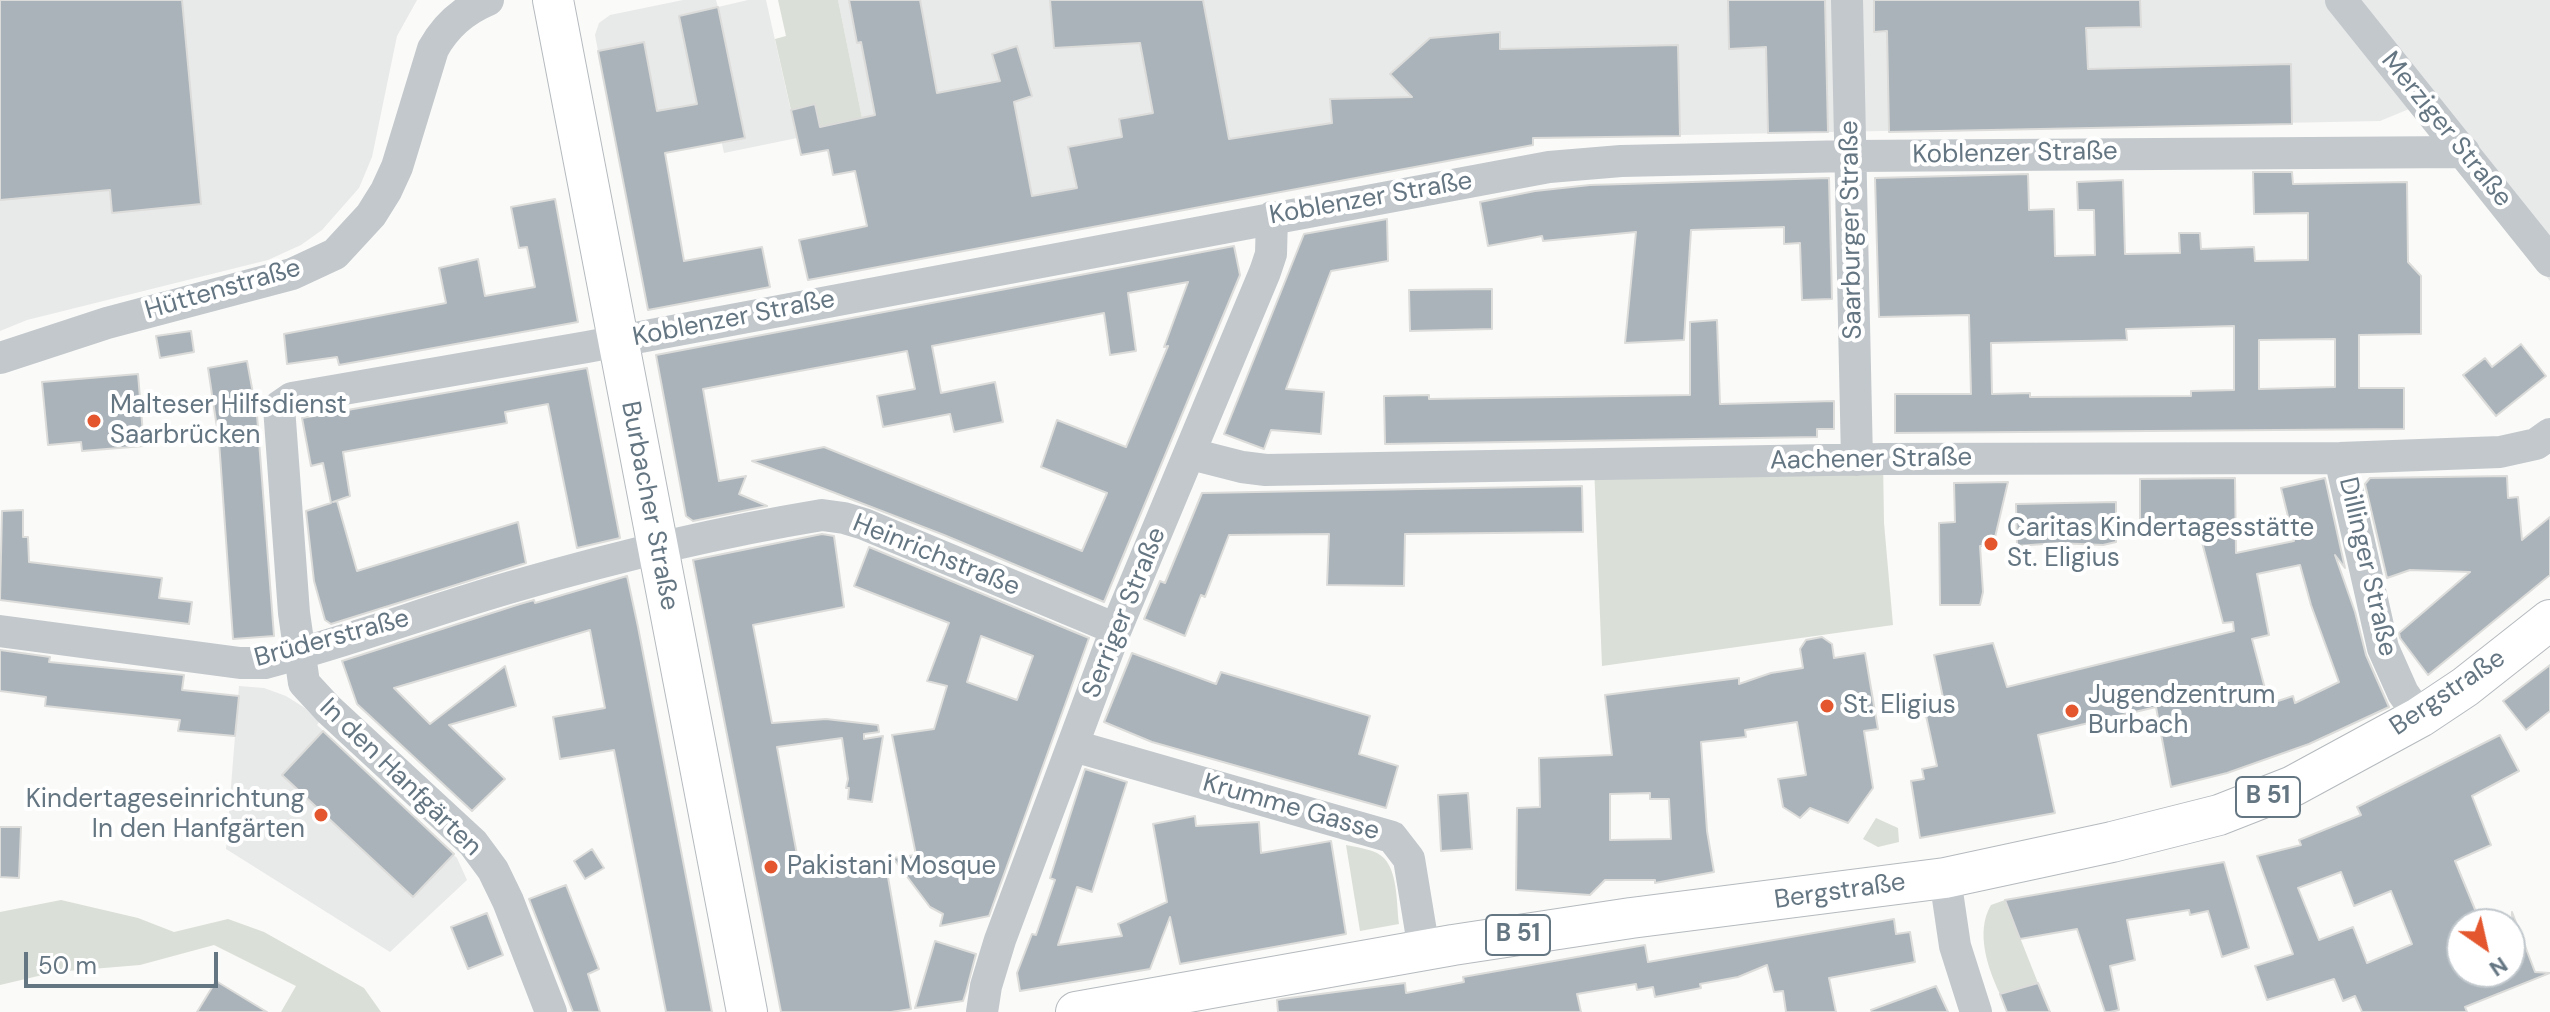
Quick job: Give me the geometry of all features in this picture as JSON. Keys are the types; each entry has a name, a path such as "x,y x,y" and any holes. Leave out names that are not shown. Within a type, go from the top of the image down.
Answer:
{"main road":[{"name":"Burbacher Straße","path":"553,0 747,1012"},
{"name":"Bergstraße","path":"1088,1011 1424,950 1631,918 1945,878 2112,842 2246,806 2303,781 2420,717 2465,687 2550,620"}],"street":[{"name":"Hüttenstraße","path":"0,358 107,323 292,274 335,254 371,215 386,191 397,167 433,49 443,31 488,0"},
{"name":"Saarburger Straße","path":"1847,0 1857,460"},
{"name":"Merziger Straße","path":"2341,0 2550,261"},
{"name":"Koblenzer Straße","path":"292,398 617,341 1549,167 1586,163 1851,156 2464,152"},
{"name":"Serriger Straße","path":"982,1012 986,986 1000,940 1116,629 1265,272 1271,254 1272,217"},
{"name":"In den Hanfgärten","path":"292,398 279,407 298,654 304,683 473,843 493,870 508,901 551,1012"},
{"name":"Aachener Straße","path":"1191,454 1266,470 1857,460 2340,458 2500,452 2536,444 2550,434"},
{"name":"Dillinger Straße","path":"2340,458 2383,648 2403,693 2420,717"},
{"name":"Heinrichstraße","path":"658,550 802,518 822,515 844,518 1116,629"},
{"name":"Brüderstraße","path":"0,631 240,663 265,663 513,587 658,550"},
{"name":"Krumme Gasse","path":"1074,746 1392,837 1409,859 1424,950"},
{"path":"1945,878 1955,946 1976,1012"}],"shaded area":[{"path":"0,0 417,0 397,36 372,157 359,188 322,230 301,245 268,260 27,320 0,331"},
{"path":"683,0 716,0 718,7 748,0 766,0 797,138 724,153 721,139 704,142 704,146 619,162 595,35 599,23 610,15"},
{"path":"778,0 838,0 862,118 820,127 815,104 791,110 775,39 786,36"},
{"path":"838,0 2550,0 2550,281 2414,107 2380,121 1534,138 1533,145 1173,212 1164,171 890,223 867,143"},
{"path":"1883,459 1884,523 1893,625 1602,666 1594,465"},
{"name":"Kindertageseinrichtung In den Hanfgärten","path":"239,686 264,688 286,696 305,708 319,722 317,725 457,858 467,880 390,952 226,849"},
{"path":"1876,818 1898,828 1899,842 1878,847 1863,839"},
{"path":"1346,845 1366,849 1384,858 1393,875 1399,924 1360,931"},
{"path":"61,900 138,918 174,932 228,919 264,932 364,988 381,1012 281,1012 296,986 214,945 140,965 55,972 0,985 0,912"},
{"path":"2005,900 2038,983 2000,994 1985,950 1984,927 1991,905"}],"building":[{"path":"0,0 182,0 201,204 112,213 110,190 0,200"},
{"path":"849,0 920,0 937,93 1000,81 992,54 1017,46 1032,96 1014,102 1032,196 1077,188 1068,147 1122,137 1119,119 1153,113 1140,43 1054,48 1050,0 1203,0 1229,139 1332,123 1330,99 1412,97 1390,74 1430,38 1500,32 1500,49 1678,45 1680,136 1533,138 1533,145 808,280 799,240 867,226 855,171 833,175 828,150 801,155 791,110 815,104 820,127 875,115 861,42 857,43"},
{"path":"1728,0 1825,0 1828,132 1768,133 1766,47 1729,49"},
{"path":"1874,0 2140,0 2141,27 2086,28 2088,69 2291,64 2292,124 1889,132 1887,31 1874,32"},
{"path":"718,7 745,138 665,153 684,261 762,247 770,287 648,310 598,51 644,42 657,111 697,104 679,16"},
{"path":"2253,172 2292,172 2293,184 2407,182 2408,262 2421,276 2421,334 2359,335 2359,388 2404,388 2404,429 1895,433 1895,394 1971,394 1969,315 1879,317 1875,178 2028,174 2029,210 2054,209 2055,256 2095,255 2094,210 2078,210 2077,182 2123,180 2125,254 2180,253 2179,233 2200,233 2201,249 2254,247 2255,261 2308,260 2308,213 2254,214","holes":["2234,326 2234,390 2191,391 2191,396 2030,397 2030,393 1992,394 1991,343 2127,340 2126,329","2335,339 2335,387 2259,389 2259,340"]},
{"path":"1829,178 1832,299 1802,300 1800,243 1784,244 1784,227 1691,230 1684,340 1625,343 1636,232 1543,241 1542,236 1488,246 1480,202 1535,191 1590,185"},
{"path":"555,199 578,322 339,365 337,357 287,364 284,334 446,303 439,268 478,259 485,296 535,287 527,247 519,248 511,207"},
{"path":"1387,219 1388,261 1331,271 1286,389 1324,392 1321,434 1271,430 1264,449 1224,434 1304,234"},
{"path":"1234,246 1240,275 1104,602 944,535 752,461 824,447 1082,551 1107,493 1041,467 1057,420 1126,447 1168,346 1164,347 1188,282 1128,293 1136,351 1110,355 1104,313 932,346 941,393 995,382 1003,422 954,432 950,414 883,427 877,396 915,389 907,351 703,389 719,481 746,476 739,494 767,506 693,521 686,516 656,355"},
{"path":"1492,289 1492,329 1410,331 1409,290"},
{"path":"1717,320 1720,404 1834,401 1834,429 1817,429 1817,437 1385,444 1384,396 1429,395 1429,399 1690,395 1690,322"},
{"path":"191,331 194,352 160,358 156,336"},
{"path":"2521,344 2546,376 2496,416 2463,375 2485,358 2492,367"},
{"path":"247,361 257,415 274,636 233,639 219,441 208,368"},
{"path":"587,368 620,538 577,548 548,404 505,412 507,423 343,452 350,496 333,502 337,501 357,571 518,522 526,563 331,624 325,620 314,581 306,511 331,503 323,463 311,466 302,418"},
{"name":"Malteser Hilfsdienst Saarbrücken","path":"138,374 144,446 82,451 81,442 48,445 42,382"},
{"path":"2507,476 2508,498 2518,497 2522,540 2550,517 2550,575 2428,675 2399,633 2470,572 2410,570 2387,578 2365,484 2370,478"},
{"path":"2235,478 2236,553 2294,541 2281,488 2325,478 2345,568 2335,555 2366,655 2389,707 2309,744 2227,773 2171,787 2156,707 2038,735 2055,813 1920,838 1911,781 1924,779 1922,769 1937,766 1925,711 1945,707 1934,655 1993,643 2007,687 2234,631 2233,622 2223,623 2196,519 2140,520 2140,479","holes":["2300,565 2339,682 2295,703 2293,696 2269,704 2252,639 2269,635 2257,574"]},
{"path":"2008,482 1993,546 1980,546 1983,592 1980,605 1940,605 1939,523 1955,522 1954,483"},
{"path":"1582,486 1583,532 1405,534 1404,586 1327,585 1329,534 1229,535 1205,597 1201,595 1185,636 1144,619 1160,581 1165,583 1202,493"},
{"path":"2116,502 2116,542 2103,545 2057,543 2017,546 2016,504"},
{"path":"23,510 23,537 28,537 29,562 162,578 159,598 192,602 189,624 0,600 2,511"},
{"path":"822,534 834,536 844,607 753,625 772,723 826,719 878,725 879,732 864,734 864,739 883,736 872,802 848,799 842,738 777,747 800,871 885,860 911,1009 891,1012 781,1012 693,560"},
{"path":"869,547 1089,638 989,916 940,926 943,914 930,907 893,858 916,855 892,735 934,729 947,686 927,681 949,623 854,586","holes":["981,636 1033,656 1017,700 967,682"]},
{"path":"627,576 712,1012 666,1012 614,750 560,759 553,717 605,708 590,630 394,688 430,724 505,666 516,706 449,725 505,779 472,811 357,704 342,661 520,604 534,600 535,603"},
{"path":"1822,637 1832,644 1834,658 1865,653 1878,729 1864,731 1873,788 1848,823 1810,808 1800,818 1783,807 1778,779 1806,775 1797,722 1745,730 1746,737 1701,742 1707,831 1714,872 1655,883 1655,880 1605,880 1590,895 1516,890 1517,808 1540,807 1539,758 1612,755 1605,695 1739,678 1739,684 1771,673 1803,668 1800,649 1806,640","holes":["1650,793 1650,799 1669,799 1671,839 1610,840 1610,794"]},
{"path":"0,650 50,657 49,662 184,675 182,690 239,696 235,736 178,731 180,720 45,706 46,697 0,691"},
{"path":"1132,653 1216,684 1221,672 1370,716 1359,754 1398,766 1386,808 1152,742 1104,722"},
{"path":"2550,665 2550,711 2526,730 2503,701"},
{"path":"323,731 454,854 413,897 282,775"},
{"path":"2500,735 2519,771 2472,796 2491,845 2455,861 2474,908 2446,908 2446,988 2512,988 2465,1007 2467,1012 2362,1012 2355,996 2343,1001 2334,979 2267,1000 2255,966 2293,954 2257,856 2301,845 2299,840 2361,815 2357,807","holes":["2341,872 2354,906 2391,891 2412,944 2367,963 2353,927 2319,940 2298,888"]},
{"path":"1085,769 1127,782 1092,892 1077,887 1058,945 1122,936 1118,924 1167,902 1153,824 1195,816 1196,826 1259,822 1261,853 1331,841 1346,934 1180,964 1170,917 1150,969 1020,991 1017,973 1032,934 1036,935 1055,880 1050,878"},
{"path":"1468,793 1472,849 1441,851 1438,795"},
{"path":"0,827 21,827 19,878 0,877"},
{"path":"592,849 604,868 585,879 574,861"},
{"path":"2224,862 2249,948 2222,957 2208,911 2190,915 2189,910 2127,920 2135,960 2110,966 2119,1010 2110,1012 2105,1012 2077,929 2020,939 2005,900"},
{"path":"566,885 599,969 588,974 600,1012 573,1012 529,899"},
{"path":"487,913 503,955 468,969 451,927"},
{"path":"1894,919 1896,934 1910,932 1915,962 1829,978 1836,1012 1786,1012 1783,991 1774,992 1767,965 1738,977 1700,984 1701,988 1655,997 1653,987 1637,990 1636,984 1577,994 1581,1012 1278,1012 1277,1000 1282,999 1405,983 1406,993 1464,982 1463,977 1645,945 1648,962"},
{"path":"935,941 976,954 966,992 963,1001 915,1008"},
{"path":"2526,949 2535,972 2550,973 2526,983"},
{"path":"216,981 267,1012 197,1012"},
{"path":"2038,983 2050,1012 2007,1012 2000,994"},
{"path":"1936,986 1948,1012 1871,1010"}],"place":[{"name":"Malteser Hilfsdienst Saarbrücken","path":"94,421"},
{"name":"Caritas Kindertagesstätte St. Eligius","path":"1991,544"},
{"name":"St. Eligius","path":"1827,706"},
{"name":"Jugendzentrum Burbach","path":"2072,711"},
{"name":"Kindertageseinrichtung In den Hanfgärten","path":"321,815"},
{"name":"Pakistani Mosque","path":"771,867"}]}
